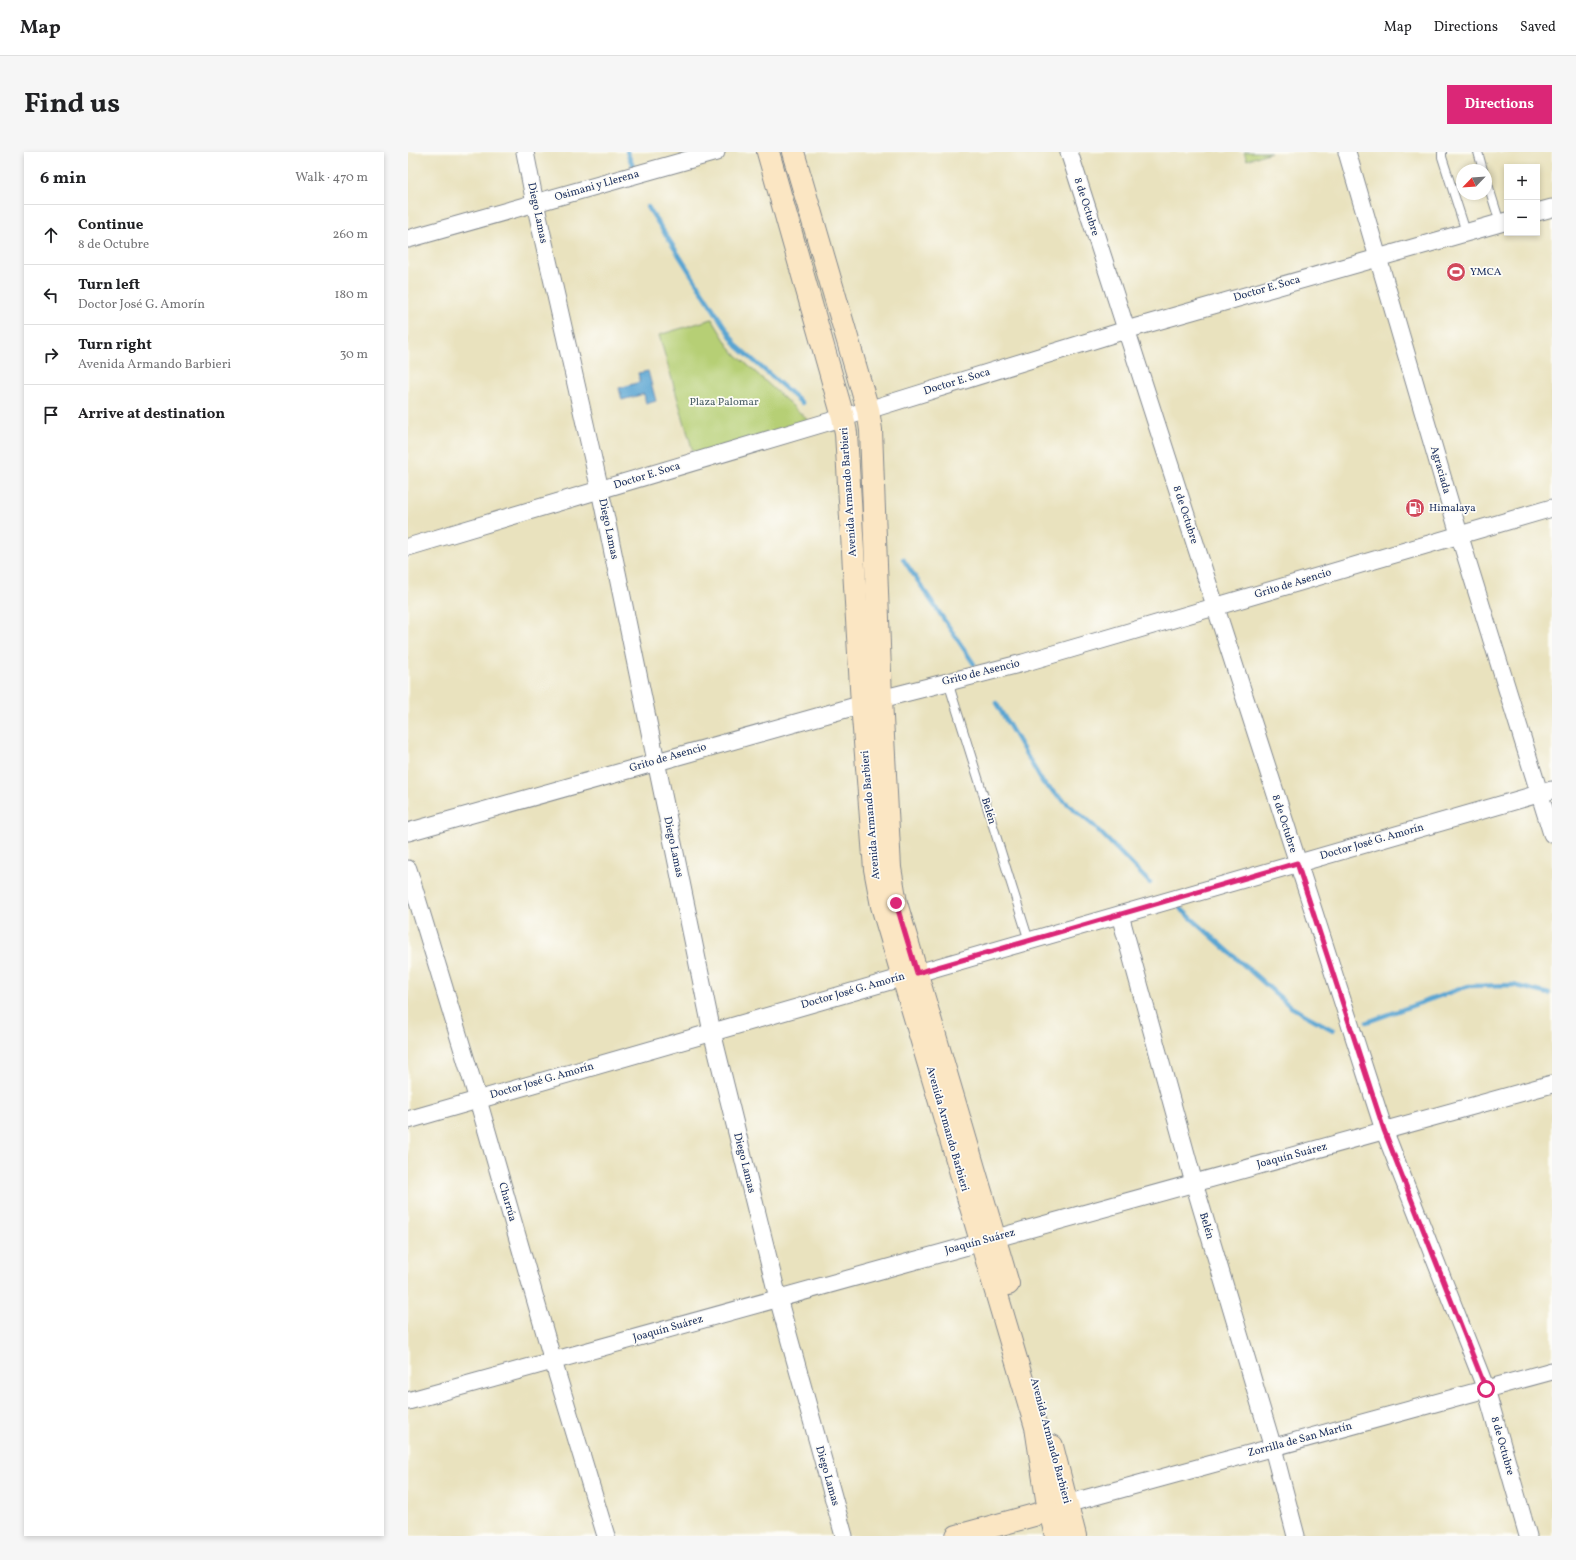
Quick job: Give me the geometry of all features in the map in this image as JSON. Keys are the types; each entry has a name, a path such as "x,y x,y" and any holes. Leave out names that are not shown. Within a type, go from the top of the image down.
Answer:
{"street":[{"name":"Diego Lamas","path":"525,152 534,203 600,490 712,1032 778,1298 844,1536"},
{"name":"Osimani y Llerena","path":"408,239 716,152"},
{"name":"Avenida Armando Barbieri","path":"768,152 843,417 846,433 871,702"},
{"name":"Avenida Armando Barbieri","path":"793,152 868,410 871,430 871,702 875,869 882,906 910,975 988,1240 1058,1508 1075,1536"},
{"name":"8 de Octubre","path":"1069,152 1384,1130 1486,1389 1528,1536"},
{"name":"Agraciada","path":"1347,152 1459,534 1546,792 1552,834"},
{"path":"1540,211 1552,208"},
{"name":"Doctor E. Soca","path":"408,547 868,410 1126,330 1504,222"},
{"name":"Grito de Asencio","path":"408,832 656,761 871,702 1023,663 1215,608 1459,534 1552,508"},
{"name":"Doctor José G. Amorín","path":"408,1120 1546,792"},
{"name":"Charrúa","path":"408,869 478,1100 553,1361 606,1536"},
{"name":"Belén","path":"1120,915 1194,1183 1273,1448 1296,1536"},
{"name":"Joaquín Suárez","path":"408,1401 1552,1084"},
{"name":"Zorrilla de San Martín","path":"1058,1508 1552,1371"},
{"name":"Avenida Armando Barbieri","path":"1056,1536 1058,1508"},
{"path":"957,1536 1058,1508"}],"lane":[{"path":"1442,152 1442,157 1466,232"},
{"path":"1478,152 1482,164"},
{"path":"1492,193 1504,222"},
{"name":"Belén","path":"948,682 1028,941"}],"green space":[{"path":"1244,152 1271,152 1247,160"},
{"name":"Plaza Palomar","path":"712,319 731,350 809,421 694,455 659,335"}],"water":[{"path":"648,371 656,401 646,404 644,394 622,400 619,388 640,382 638,373"}],"waterway":[{"path":"627,152 635,171"},
{"path":"648,207 737,346 802,403"},
{"path":"903,559 974,664"},
{"path":"996,703 1043,783 1094,826 1150,883"},
{"path":"1180,908 1291,1007 1333,1030"},
{"path":"1367,1022 1468,986 1513,985 1549,994"}],"place":[{"name":"YMCA","path":"1456,272"},
{"name":"Himalaya","path":"1415,508"}],"route":[{"path":"896,903 917,973 1297,863 1384,1130 1486,1389"}]}
